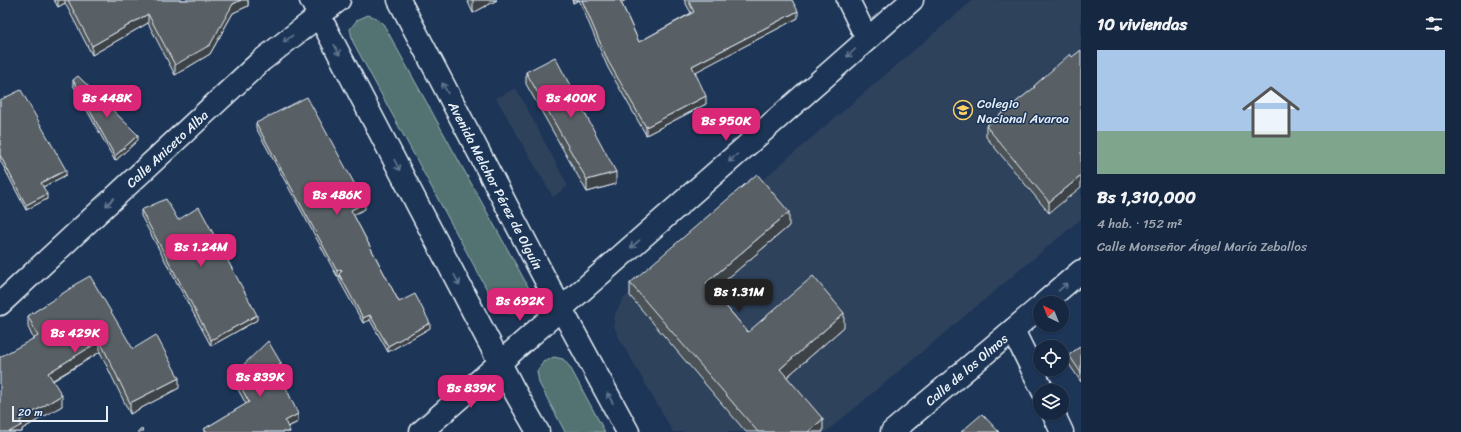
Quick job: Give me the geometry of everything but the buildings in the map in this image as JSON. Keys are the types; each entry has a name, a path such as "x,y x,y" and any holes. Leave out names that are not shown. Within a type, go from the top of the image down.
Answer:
{"main road":[{"name":"Calle Aniceto Alba","path":"0,304 261,62 315,8 339,0"},
{"name":"Avenida Melchor Pérez de Olguín","path":"399,0 628,432"},
{"path":"848,0 867,39"},
{"path":"421,432 912,0"},
{"path":"315,8 538,432"},
{"path":"1052,296 1081,271"},
{"name":"Calle de los Olmos","path":"892,432 1033,313"},
{"path":"1014,330 1040,384"},
{"path":"1056,420 1062,432"}],"shaded area":[{"name":"Colegio Nacional Avaroa","path":"973,0 1081,0 1081,219 826,432 673,432 619,338 614,326 615,314 623,299"},
{"path":"516,88 568,186 553,197 496,98"}],"green space":[{"path":"368,15 377,18 384,25 530,290 530,302 519,312 512,314 498,310 353,42 350,29 357,20"},
{"path":"554,357 563,359 570,367 605,432 565,432 539,383 537,371 543,362"}],"place":[{"name":"Colegio Nacional Avaroa","path":"963,110"}]}
